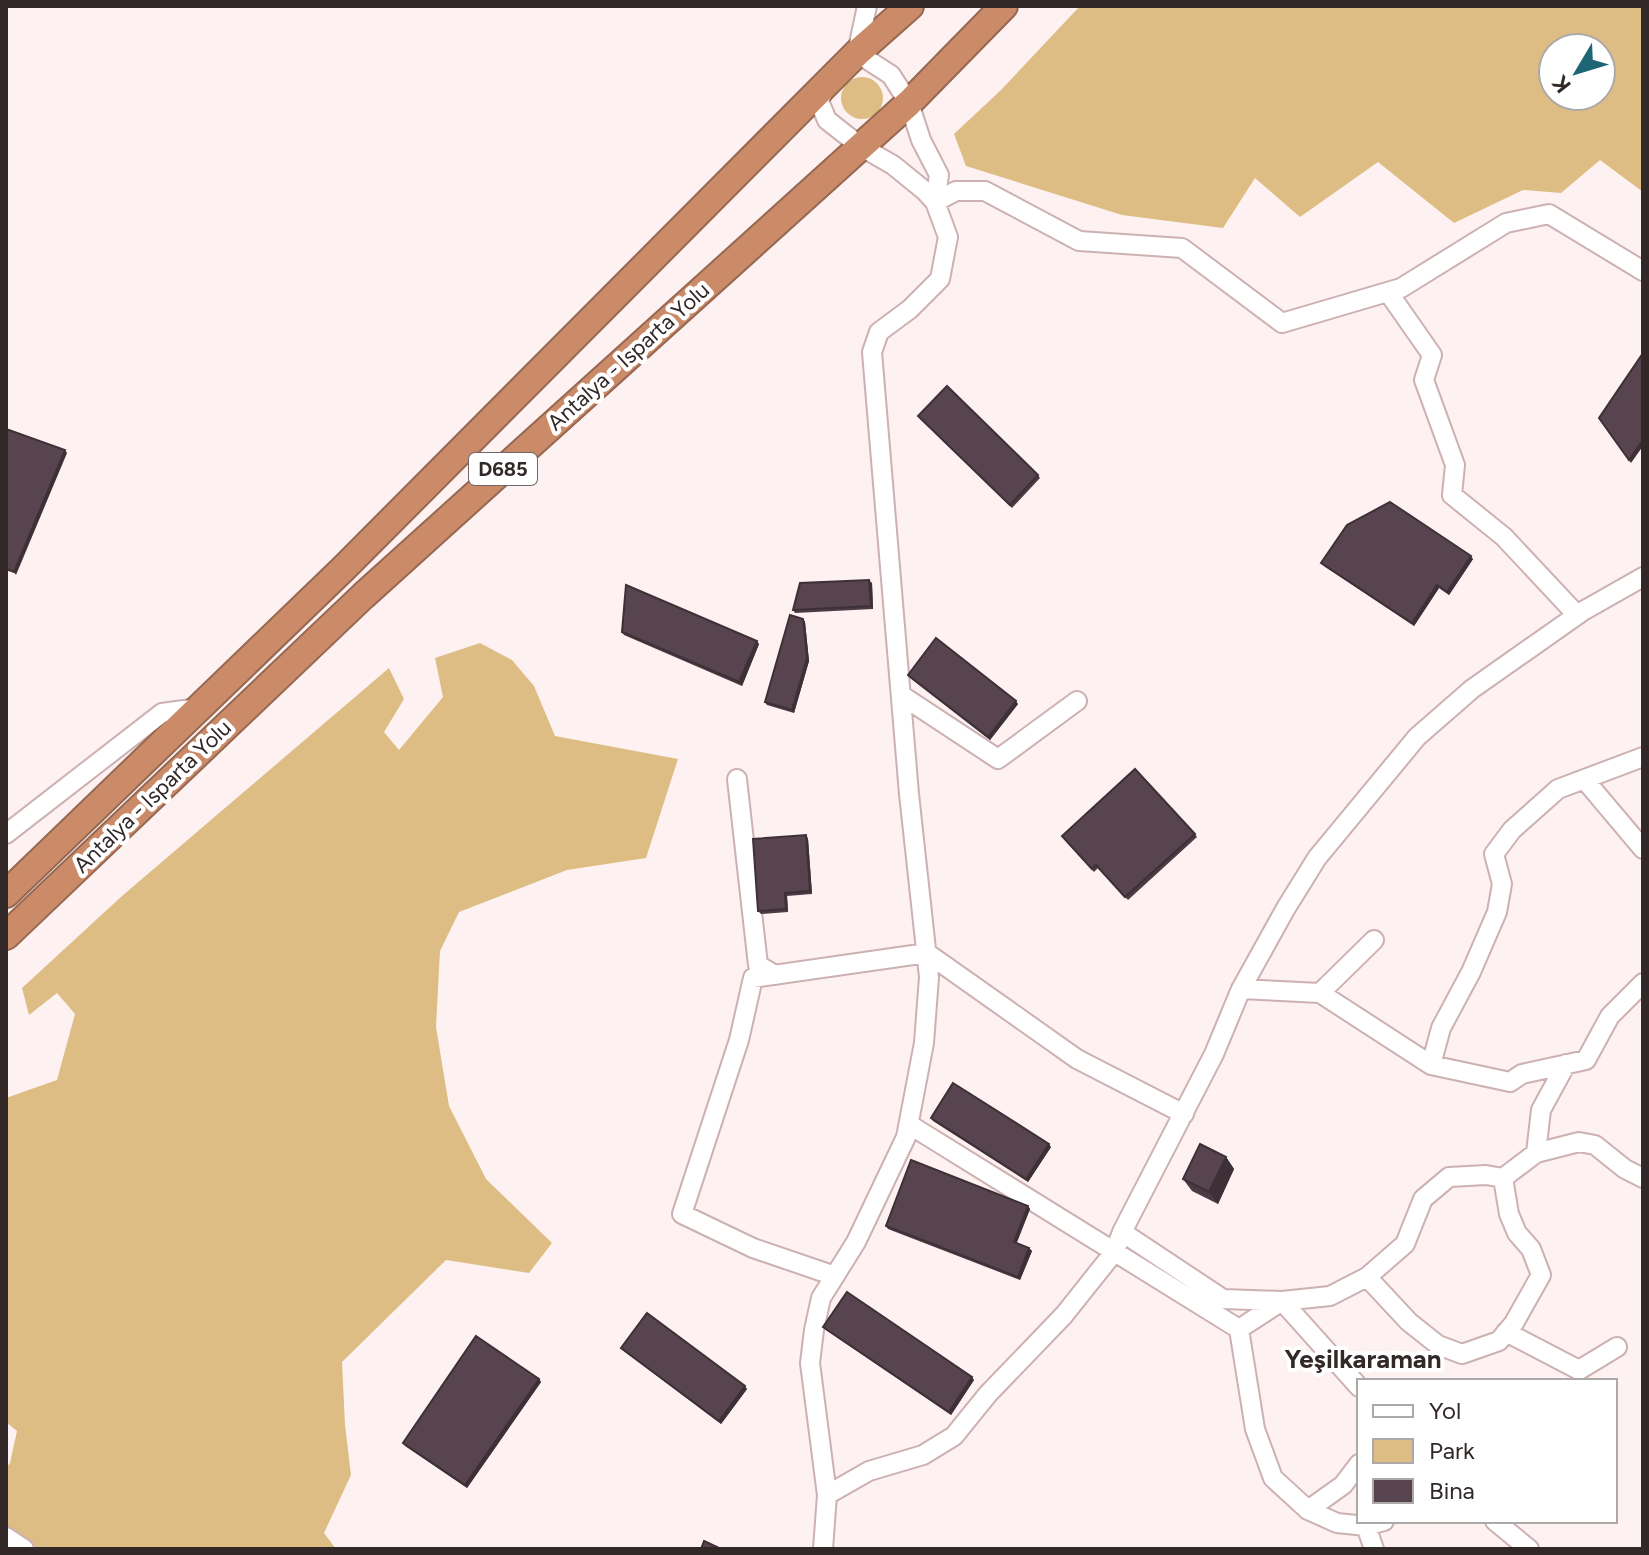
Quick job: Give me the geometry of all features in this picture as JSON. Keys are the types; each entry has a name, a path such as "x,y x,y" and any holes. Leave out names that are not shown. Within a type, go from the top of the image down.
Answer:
{"highway":[{"name":"Antalya - Isparta Yolu","path":"6,894 344,568 857,53 910,6"},
{"name":"Antalya - Isparta Yolu","path":"6,936 363,596 909,103 1004,6"}],"street":[{"path":"867,6 857,53 891,75 909,103 921,140 939,175 935,202"},
{"path":"823,1549 827,1495 810,1363 821,1298 856,1242 906,1137 924,1043 929,977 909,794 872,352 879,332 910,309 940,279 948,237 935,202 925,191 827,120 819,101 826,85"},
{"path":"935,202 956,191 985,191 1079,241 1182,248 1282,323 1401,288 1506,223 1549,214 1643,271"},
{"path":"1388,292 1432,355 1424,380 1455,465 1452,495 1504,537 1577,615"},
{"path":"827,1495 869,1471 923,1455 954,1436 988,1394 1064,1315 1115,1251 1214,1054 1241,989 1286,908 1317,858 1417,737 1472,689 1577,615 1639,585"},
{"path":"901,695 998,759 1077,701"},
{"path":"6,834 162,713 199,708"},
{"path":"1431,1065 1441,1028 1471,972 1497,912 1502,884 1494,854 1512,830 1558,789 1643,757"},
{"path":"737,779 758,965 775,975"},
{"path":"1584,779 1643,849"},
{"path":"1320,993 1374,940"},
{"path":"835,1276 753,1248 682,1214 739,1040 753,978 927,953 1077,1059 1184,1114"},
{"path":"1241,989 1320,993 1431,1065 1510,1082 1522,1074 1586,1060 1610,1016 1643,983"},
{"path":"1536,1153 1541,1110 1566,1064"},
{"path":"910,1125 1239,1329 1255,1429 1273,1478 1308,1510 1337,1523 1375,1523 1374,1549"},
{"path":"1122,1232 1223,1299 1282,1301 1330,1296 1367,1277 1405,1244 1423,1199 1449,1177 1486,1175 1503,1178 1536,1153 1579,1142 1595,1145 1625,1169 1643,1178"},
{"path":"1367,1277 1409,1322 1438,1345 1462,1354 1499,1341 1514,1323 1541,1275 1531,1249 1517,1233 1509,1214 1503,1178"},
{"path":"1239,1329 1282,1301"},
{"path":"1282,1301 1357,1385"},
{"path":"1506,1332 1579,1370 1617,1347"},
{"path":"1308,1510 1343,1485 1357,1467"},
{"path":"1497,1523 1529,1549"},
{"path":"6,1537 24,1549"}],"green space":[{"path":"1080,6 1643,6 1643,192 1600,160 1561,193 1523,190 1454,223 1378,162 1300,217 1255,178 1223,228 1122,215 966,166 954,134 1001,90"},
{"path":"862,77 877,83 883,98 877,113 862,119 847,113 841,98 847,83"},
{"path":"480,643 512,660 534,686 555,736 678,759 646,858 567,870 459,912 440,951 436,1027 449,1106 486,1179 552,1243 529,1273 446,1260 342,1362 351,1475 324,1533 336,1549 6,1549 6,1468 10,1463 17,1431 6,1422 6,1098 57,1080 75,1014 57,993 29,1015 22,988 122,896 389,668 404,699 384,732 399,750 443,697 435,658"}],"building":[{"path":"1643,353 1643,440 1629,460 1599,418"},
{"path":"947,386 1038,475 1010,505 918,416"},
{"path":"6,429 65,450 14,572 6,569"},
{"path":"1390,502 1471,556 1447,592 1437,585 1412,623 1321,563 1347,525"},
{"path":"869,580 871,606 793,610 800,583"},
{"path":"626,585 757,641 739,682 622,632"},
{"path":"790,615 803,619 807,658 792,710 765,702"},
{"path":"936,638 1016,701 988,737 908,675"},
{"path":"1135,769 1195,834 1125,897 1096,865 1092,869 1062,836"},
{"path":"806,835 810,891 785,893 786,909 758,911 753,839"},
{"path":"953,1083 1049,1144 1026,1179 931,1118"},
{"path":"1200,1144 1226,1157 1209,1192 1183,1179"},
{"path":"911,1160 1028,1206 1014,1242 1029,1248 1018,1277 886,1226"},
{"path":"847,1292 972,1377 949,1412 823,1327"},
{"path":"647,1313 745,1386 719,1421 621,1348"},
{"path":"476,1336 539,1379 465,1485 403,1443"},
{"path":"704,1541 721,1549 701,1549"}],"district":[{"name":"Yeşilkaraman","path":"1363,1359"}]}
